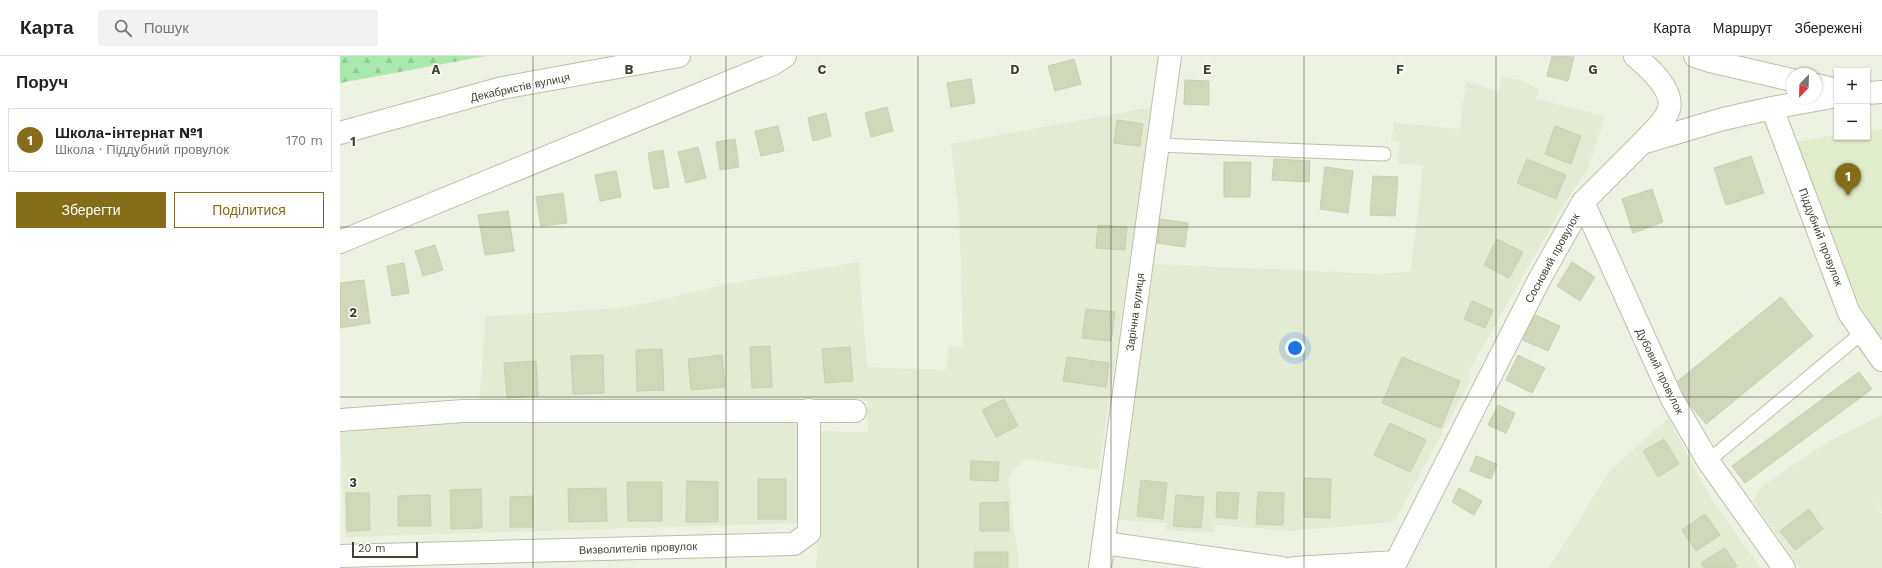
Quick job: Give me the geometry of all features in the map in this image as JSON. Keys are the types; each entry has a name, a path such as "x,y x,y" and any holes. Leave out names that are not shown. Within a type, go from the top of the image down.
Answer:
{"street":[{"name":"Декабристів вулиця","path":"340,133 502,88 679,56"},
{"path":"340,242 765,67 785,56"},
{"name":"Зарічна вулиця","path":"1100,568 1170,56"},
{"path":"1635,56 1657,76 1668,96 1669,102 1669,108 1664,118 1642,143"},
{"path":"1695,56 1710,61 1786,79"},
{"path":"1822,86 1834,89"},
{"path":"1870,93 1882,92"},
{"name":"Сосновий провулок","path":"1395,565 1539,280 1583,202 1642,143 1722,119 1834,97"},
{"name":"Піддубний провулок","path":"1772,108 1849,313 1882,360"},
{"name":"Дубовий провулок","path":"1583,202 1672,399 1708,461 1784,568"},
{"name":"Визволителів провулок","path":"340,556 794,544 809,533 808,410"},
{"path":"340,420 463,411 855,411"},
{"path":"1104,543 1282,568"},
{"path":"1294,568 1395,565"}],"lane":[{"path":"1157,146 1384,154"},
{"path":"1708,461 1863,332"}],"shaded area":[{"path":"1502,77 1521,80 1539,89 1536,99 1605,116 1587,170 1560,211 1469,371 1470,381 1394,522 1289,531 1215,525 1213,533 1166,530 1166,523 1116,520 1154,264 1381,274 1411,271 1423,166 1398,163 1400,142 1391,141 1394,123 1460,129 1466,82 1498,91"},
{"path":"1152,107 1099,470 1024,459 1008,477 1019,568 816,568 820,431 868,432 867,401 686,401 479,404 486,316 610,309 653,302 727,284 859,262 867,367 946,370 949,346 963,346 959,211 951,144"},
{"path":"1882,129 1882,350 1835,251 1795,142 1834,136 1834,140 1870,140 1870,131"},
{"path":"1882,415 1882,512 1866,490 1882,514 1882,568 1800,568 1753,501 1760,488 1831,440"},
{"path":"801,416 801,523 345,537 340,425 443,419"},
{"path":"1668,418 1713,502 1761,568 1549,568 1609,472"}],"green space":[{"path":"340,56 486,56 340,83"}],"building":[{"path":"1552,56 1574,57 1568,81 1547,76"},
{"path":"1074,59 1081,84 1055,91 1048,66"},
{"path":"971,79 975,103 951,107 947,83"},
{"path":"1185,80 1209,81 1209,105 1184,104"},
{"path":"887,107 893,131 871,137 865,113"},
{"path":"826,113 831,136 813,141 808,118"},
{"path":"1117,120 1143,124 1140,146 1114,143"},
{"path":"778,126 784,151 761,156 755,131"},
{"path":"1555,126 1581,136 1571,164 1545,154"},
{"path":"735,139 739,167 720,170 716,142"},
{"path":"698,147 706,178 686,183 678,152"},
{"path":"663,150 669,187 654,189 648,153"},
{"path":"1751,156 1764,193 1726,205 1714,168"},
{"path":"1274,159 1310,161 1309,182 1272,180"},
{"path":"1527,159 1566,175 1556,199 1517,183"},
{"path":"1224,162 1251,162 1250,197 1224,197"},
{"path":"1325,167 1353,171 1348,213 1320,209"},
{"path":"616,171 621,197 600,201 595,175"},
{"path":"1373,176 1398,177 1395,216 1370,215"},
{"path":"1652,189 1663,222 1633,233 1622,199"},
{"path":"563,193 567,223 541,226 536,197"},
{"path":"508,211 514,251 485,255 478,215"},
{"path":"1160,219 1188,223 1185,247 1157,243"},
{"path":"1098,225 1127,227 1125,250 1096,248"},
{"path":"1497,239 1523,252 1509,278 1484,265"},
{"path":"435,245 443,270 423,276 415,251"},
{"path":"1572,262 1595,277 1580,301 1557,286"},
{"path":"404,263 409,293 392,296 387,266"},
{"path":"364,280 370,323 340,328 340,283"},
{"path":"1781,297 1813,336 1706,424 1673,385"},
{"path":"1472,301 1493,310 1485,328 1464,319"},
{"path":"1086,309 1115,312 1111,341 1082,338"},
{"path":"1535,315 1560,326 1548,351 1523,340"},
{"path":"770,346 772,387 752,388 750,347"},
{"path":"850,347 853,381 825,383 822,349"},
{"path":"662,349 664,390 637,391 636,350"},
{"path":"603,355 604,393 573,394 571,356"},
{"path":"722,355 725,387 691,390 688,359"},
{"path":"1518,355 1545,368 1532,393 1506,380"},
{"path":"1067,357 1109,363 1106,387 1063,381"},
{"path":"1402,357 1460,381 1441,428 1382,403"},
{"path":"536,361 538,396 507,398 504,363"},
{"path":"1859,372 1872,389 1745,483 1732,466"},
{"path":"1004,399 1018,426 996,437 982,410"},
{"path":"1498,405 1515,413 1506,433 1488,425"},
{"path":"1390,423 1426,440 1410,472 1374,455"},
{"path":"1664,439 1679,464 1658,477 1643,451"},
{"path":"1476,456 1497,464 1491,479 1470,471"},
{"path":"971,461 999,462 998,481 970,480"},
{"path":"1304,478 1331,479 1330,518 1304,517"},
{"path":"758,479 786,479 786,519 758,519"},
{"path":"1141,480 1167,483 1163,519 1137,516"},
{"path":"687,481 718,482 718,522 686,522"},
{"path":"627,482 662,482 662,521 628,521"},
{"path":"606,488 607,521 569,522 568,489"},
{"path":"1459,488 1482,501 1474,515 1452,502"},
{"path":"481,489 482,528 451,529 450,490"},
{"path":"1217,492 1239,493 1237,519 1216,517"},
{"path":"1258,492 1284,493 1283,525 1256,524"},
{"path":"346,493 369,493 370,530 347,531"},
{"path":"430,495 431,526 398,526 398,496"},
{"path":"1176,495 1204,497 1201,528 1173,526"},
{"path":"533,496 533,527 510,527 510,497"},
{"path":"1008,502 1009,531 980,531 980,503"},
{"path":"1809,509 1823,529 1795,550 1780,531"},
{"path":"1705,514 1720,535 1696,551 1682,530"},
{"path":"1725,548 1737,566 1734,568 1704,568 1701,563"},
{"path":"975,552 1008,552 1008,568 974,568"}],"place":[{"name":"Школа-інтернат №1","path":"1848,196"}]}
